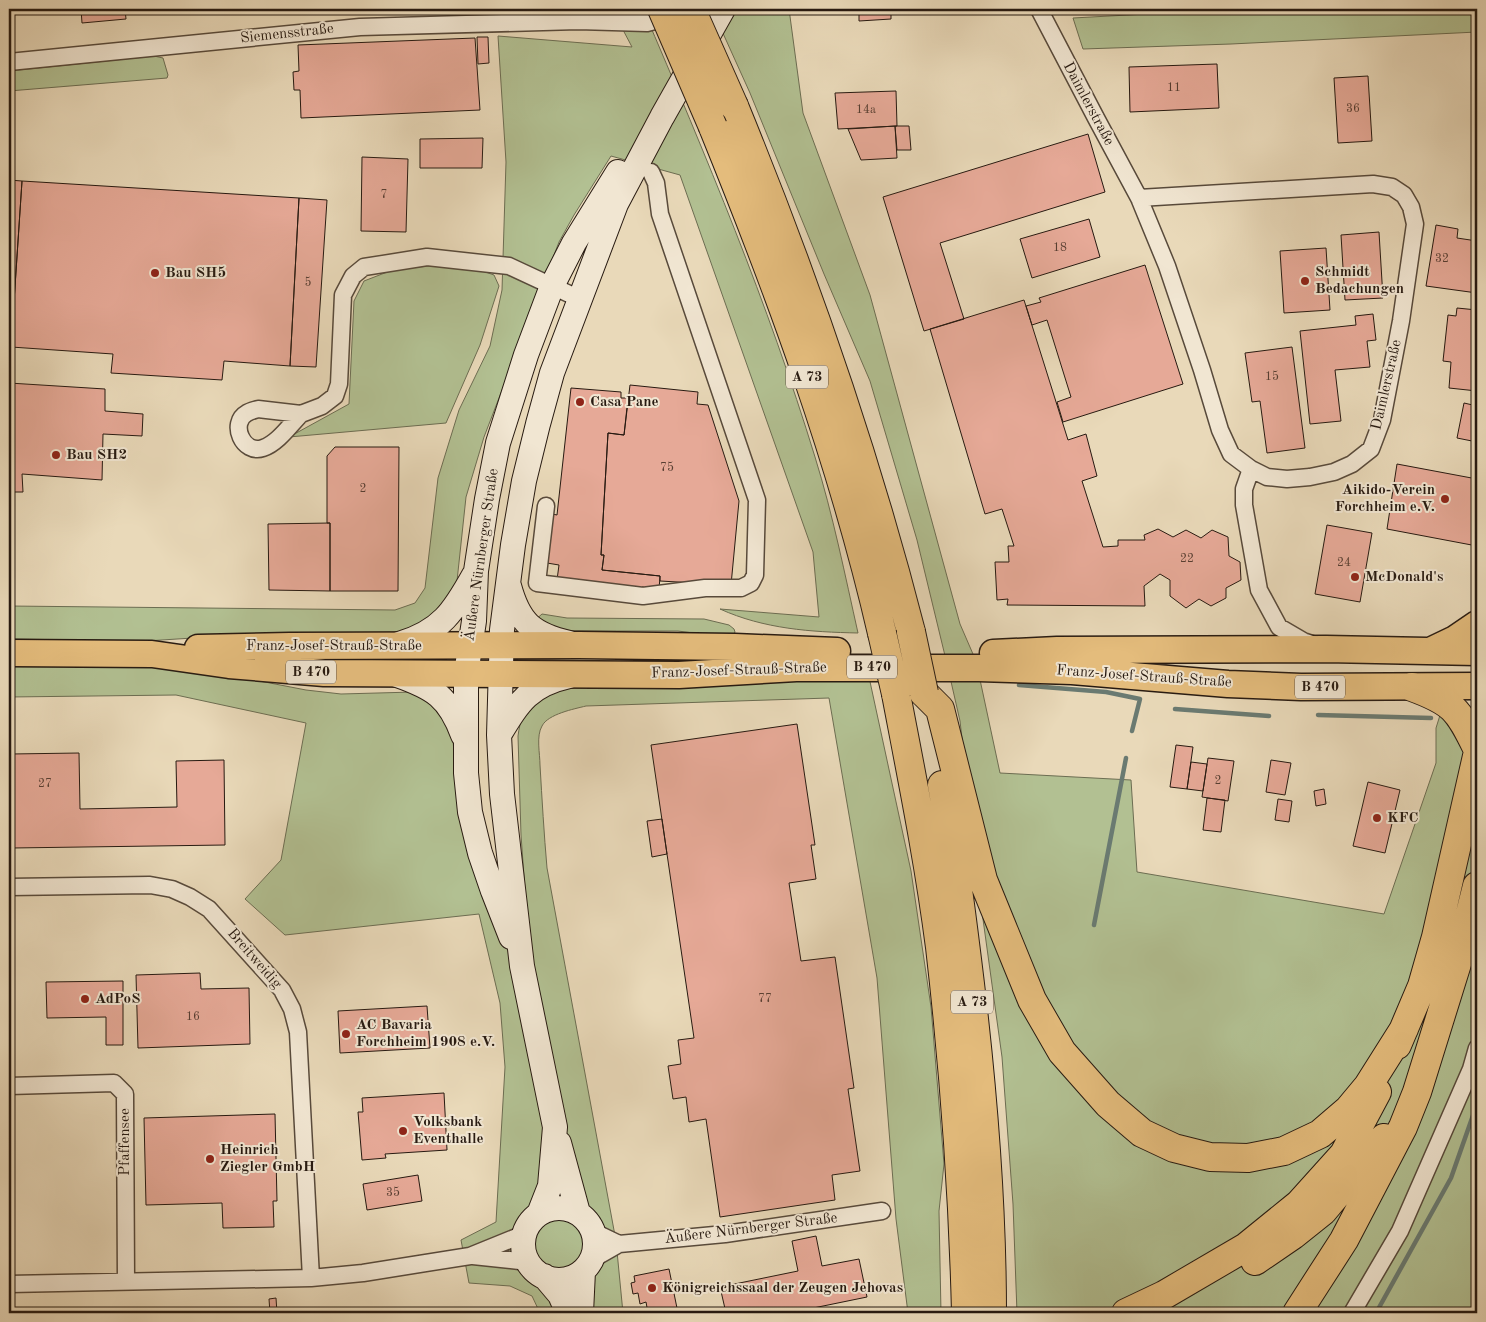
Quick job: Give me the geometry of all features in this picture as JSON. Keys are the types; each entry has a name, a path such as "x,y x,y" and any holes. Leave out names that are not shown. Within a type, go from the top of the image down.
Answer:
{"highway":[{"name":"A 73","path":"662,9 713,127 772,275 823,424 869,574 896,694 927,864 939,946 952,1062 966,1313"},
{"name":"A 73","path":"691,9 734,106 780,221 828,352 872,490 910,632 924,693 944,800 962,914 980,1070 992,1251 992,1313"},
{"path":"1412,687 1438,697 1453,707 1458,712 1477,748"},
{"path":"924,693 940,708 983,880 1032,1000 1062,1052 1108,1104 1142,1133 1174,1148 1210,1157 1248,1158 1284,1151 1320,1134 1348,1110 1368,1086 1404,1029"},
{"path":"1126,1313 1164,1296 1246,1247 1299,1204 1344,1154 1373,1101 1422,986 1436,937 1477,756"},
{"path":"1297,1313 1344,1240 1403,1127 1417,1092 1459,956 1477,886"},
{"path":"1154,1313 1179,1306 1233,1276 1293,1235 1323,1211 1387,1134 1428,1055"}],"main road":[{"name":"Äußere Nürnberger Straße","path":"539,1214 550,1186 555,1126 522,966 502,794 499,735 500,674 508,582 524,480 552,373 616,204 662,117 723,9"},
{"name":"Äußere Nürnberger Straße","path":"522,966 480,853 470,812 466,773 466,674 474,621 476,571 487,499 498,444 526,355 552,286 574,243 612,179 662,117"},
{"path":"392,646 425,634 450,615 462,598 476,571"},
{"path":"508,582 514,604 532,629 549,638 579,646"},
{"path":"1431,651 1455,639 1477,624"},
{"name":"Franz-Josef-Strauß-Straße","path":"152,654 200,648 502,645 735,647 978,654 1057,650 1200,651 1326,649 1477,652"},
{"path":"1165,677 1171,663 1183,656 1200,651"},
{"name":"Franz-Josef-Strauß-Straße","path":"9,653 152,654 277,670 324,672 679,675 796,668 868,667 1072,670 1228,684 1301,687 1477,686"},
{"path":"393,673 418,682 435,691 456,714 465,738"},
{"path":"499,735 527,695 546,683 579,674"},
{"path":"555,1126 585,1222 595,1245 587,1265 581,1313"},
{"path":"568,1313 560,1295 536,1269 523,1248 524,1234 530,1222 548,1209 558,1208 585,1222"},
{"path":"536,1269 554,1279 564,1279 574,1276 587,1265"}],"street":[{"name":"Siemensstraße","path":"9,62 360,27 578,21 647,23 676,16 683,9"},
{"name":"Daimlerstraße","path":"1039,9 1139,198 1167,266 1220,430 1231,454 1251,469 1267,477 1287,479 1334,472 1352,464 1370,449 1382,420 1396,349 1415,224 1411,208 1404,195 1392,187 1373,184 1139,198"},
{"path":"546,506 537,583 643,596 705,588 741,588 751,583 755,575 757,500 660,214 656,183 651,172"},
{"path":"302,414 322,406 335,396 339,384 343,295 353,276 364,268 427,257 509,266 580,299"},
{"path":"1251,469 1244,489 1244,505 1259,590 1279,627 1303,641 1326,649"},
{"name":"Breitweidig","path":"9,887 150,885 172,890 190,897 209,909 282,990 292,1009 298,1032 311,1278"},
{"path":"1352,1313 1400,1232 1471,1070 1477,1048"},
{"name":"Pfaffensee","path":"9,1086 114,1083 125,1094 126,1281"},
{"name":"Äußere Nürnberger Straße","path":"587,1265 619,1244 724,1234 882,1211"},
{"path":"585,1222 619,1244"},
{"path":"9,1284 311,1278 363,1273 470,1256 524,1234"},
{"path":"470,1256 536,1269"}],"green space":[{"path":"612,9 643,9 735,230 757,286 815,457 833,523 858,633 788,628 754,621 720,609 819,617 813,552 680,175 611,156 559,242 484,437 466,497 457,581 452,597 425,622 392,634 224,636 146,641 9,639 9,606 395,610 415,603 425,588 438,478 459,410 490,346 502,290 506,162 498,36 632,47"},
{"path":"712,9 789,9 803,113 870,295 960,624 976,661 1000,773 1131,780 1137,872 1384,914 1436,763 1436,728 1441,712 1477,722 1477,1313 1017,1313 1013,1204 1002,1057 982,912 960,721 947,664 917,540 870,381 750,93"},
{"path":"1238,9 1477,9 1477,32 1083,49 1073,18"},
{"path":"154,56 163,58 168,75 167,78 9,91 9,71"},
{"path":"441,265 477,269 494,275 499,286 480,345 446,423 289,437 349,404 354,301 364,281 395,269"},
{"path":"542,614 567,618 704,619 729,625 735,632 734,634 709,635 678,631 557,631 534,621"},
{"path":"9,663 146,663 213,672 306,690 341,694 414,692 426,696 452,728 456,777 480,874 526,904 521,835 518,736 522,718 528,707 551,688 869,677 911,871 931,1007 944,1164 939,1211 941,1313 908,1313 896,1219 877,978 829,698 586,706 555,715 545,722 540,730 539,745 547,868 616,1241 623,1313 540,1313 532,1296 510,1286 469,1283 461,1240 496,1222 505,1067 500,1003 479,914 285,935 245,899 281,860 306,723 176,695 9,697"}],"building":[{"path":"81,9 125,9 126,19 82,23"},
{"path":"355,9 394,9 355,13"},
{"path":"817,9 920,9 891,10 891,19 859,21 859,10 817,12"},
{"path":"477,37 488,37 489,63 478,64"},
{"path":"475,38 480,110 301,118 300,90 294,90 293,72 299,71 298,45"},
{"path":"1217,64 1219,108 1130,112 1129,67"},
{"path":"1368,76 1372,141 1338,143 1334,78"},
{"path":"896,91 897,126 838,129 835,93"},
{"path":"895,126 909,126 911,150 897,150"},
{"path":"895,126 897,158 861,160 848,129"},
{"path":"1088,134 1105,192 940,243 964,319 924,331 883,197"},
{"path":"483,138 482,168 420,168 420,139"},
{"path":"362,157 408,159 406,232 361,231"},
{"path":"9,180 22,181 11,347 9,347"},
{"name":"Bau SH5","path":"22,181 299,198 290,366 224,361 222,380 111,373 113,354 11,347"},
{"path":"299,198 327,200 316,367 290,366"},
{"path":"1089,219 1100,257 1032,278 1020,239"},
{"path":"1436,225 1458,229 1457,238 1477,241 1477,293 1426,286"},
{"path":"1379,232 1383,298 1345,300 1341,235"},
{"name":"Schmidt Bedachungen","path":"1326,248 1330,310 1284,313 1280,251"},
{"path":"1145,265 1183,384 1063,422 1057,402 1071,397 1047,320 1032,325 1026,306 1041,302 1039,298"},
{"path":"1024,300 1068,440 1086,434 1097,476 1082,481 1103,547 1118,546 1118,540 1145,540 1144,535 1158,529 1173,537 1186,530 1201,538 1212,530 1228,537 1229,556 1240,562 1241,580 1226,588 1226,598 1211,606 1199,599 1186,608 1170,596 1170,580 1160,574 1144,586 1145,606 1007,605 1008,599 997,600 995,562 1009,562 1008,546 1014,546 1002,509 985,514 930,329"},
{"path":"1457,308 1477,310 1477,391 1449,388 1451,362 1443,361 1448,315 1456,316"},
{"path":"1373,314 1376,340 1367,341 1370,367 1335,370 1341,421 1310,424 1300,331 1356,325 1355,316"},
{"path":"1292,347 1305,448 1267,453 1260,401 1252,402 1245,353"},
{"name":"Bau SH2","path":"9,383 105,389 105,411 143,414 142,436 103,434 102,480 22,474 23,492 9,492"},
{"path":"630,385 698,392 697,404 708,405 739,501 731,585 660,581 660,576 602,570 604,555 601,555 608,433 624,435"},
{"path":"571,388 621,392 621,398 628,398 624,435 608,433 601,555 604,555 602,570 660,576 659,590 642,587 641,591 557,580 559,565 547,563 552,514 557,515"},
{"path":"1464,403 1477,406 1477,442 1457,438"},
{"path":"335,447 399,447 398,591 330,591 330,523 327,523 327,456"},
{"path":"1397,464 1477,479 1477,546 1387,529"},
{"path":"330,523 330,591 269,590 268,524"},
{"path":"1327,525 1372,533 1360,602 1315,594"},
{"path":"797,724 815,845 811,845 816,879 789,883 801,961 835,957 854,1088 848,1089 860,1171 832,1175 835,1200 720,1217 706,1119 689,1122 686,1097 673,1099 668,1066 681,1064 678,1040 694,1038 651,745"},
{"path":"1176,745 1193,747 1187,789 1170,787"},
{"path":"79,753 80,809 177,807 176,761 224,760 225,845 12,848 11,754"},
{"path":"1208,758 1234,761 1228,801 1202,797"},
{"path":"1271,760 1291,763 1285,795 1266,792"},
{"path":"1191,762 1207,764 1203,791 1187,789"},
{"name":"KFC","path":"1368,782 1400,790 1385,853 1353,846"},
{"path":"1324,789 1326,804 1316,806 1314,791"},
{"path":"1207,798 1225,800 1221,832 1203,830"},
{"path":"1278,799 1292,801 1289,822 1275,820"},
{"path":"662,819 667,854 652,857 647,821"},
{"path":"200,973 201,989 249,988 250,1044 138,1048 136,975"},
{"name":"AdPoS","path":"123,981 123,1045 106,1045 106,1017 47,1018 46,982"},
{"path":"427,1006 430,1048 340,1053 338,1011"},
{"name":"Volksbank Eventhalle","path":"444,1093 447,1150 385,1154 386,1158 362,1160 358,1112 363,1112 362,1098"},
{"name":"Heinrich Ziegler GmbH","path":"275,1114 277,1201 273,1201 274,1227 223,1228 222,1203 146,1205 144,1118"},
{"path":"418,1175 422,1201 367,1210 363,1184"},
{"path":"816,1236 822,1266 859,1259 867,1297 789,1313 726,1313 720,1287 798,1271 792,1241"},
{"name":"Königreichssaal der Zeugen Jehovas","path":"669,1269 678,1313 648,1313 646,1302 640,1304 638,1293 633,1294 631,1283 635,1282 634,1276"},
{"path":"276,1298 277,1313 270,1313 269,1299"}],"waterway":[{"path":"1019,685 1106,692 1140,699 1132,731"},
{"path":"1175,709 1269,716"},
{"path":"1318,715 1431,718"},
{"path":"1094,925 1126,758"},
{"path":"1376,1313 1451,1178 1477,1104"}],"place":[{"name":"Bau SH5","path":"155,273"},
{"name":"Schmidt Bedachungen","path":"1305,281"},
{"name":"Casa Pane","path":"580,402"},
{"name":"Bau SH2","path":"56,455"},
{"name":"Aikido-Verein Forchheim e.V.","path":"1445,499"},
{"name":"McDonald's","path":"1355,577"},
{"name":"KFC","path":"1377,818"},
{"name":"AdPoS","path":"85,999"},
{"name":"AC Bavaria Forchheim 1908 e.V.","path":"346,1034"},
{"name":"Volksbank Eventhalle","path":"403,1131"},
{"name":"Heinrich Ziegler GmbH","path":"210,1159"},
{"name":"Königreichssaal der Zeugen Jehovas","path":"652,1288"}]}
